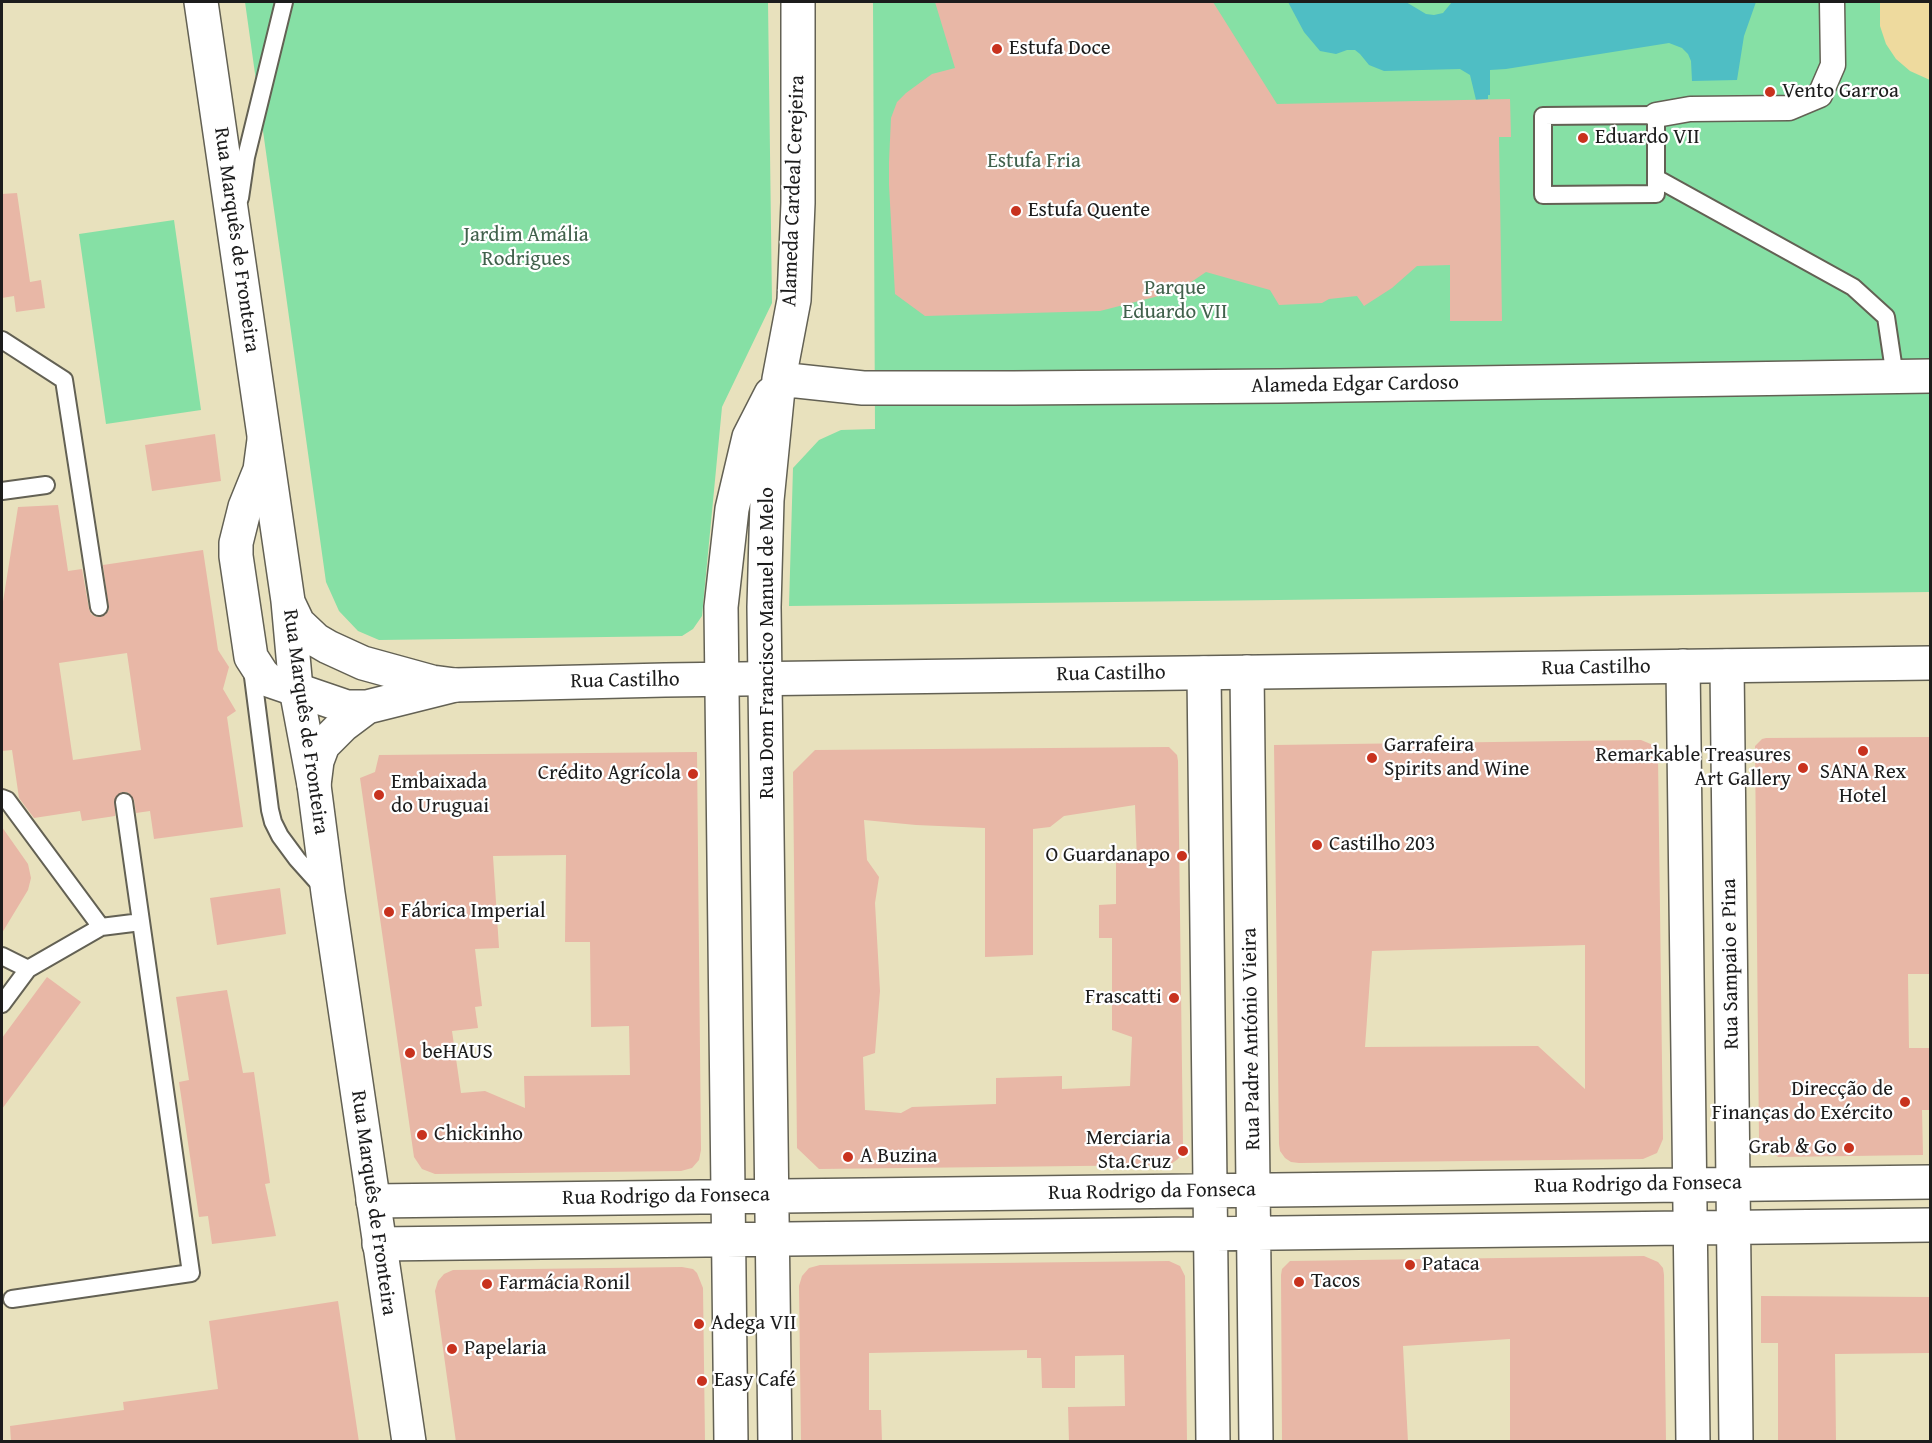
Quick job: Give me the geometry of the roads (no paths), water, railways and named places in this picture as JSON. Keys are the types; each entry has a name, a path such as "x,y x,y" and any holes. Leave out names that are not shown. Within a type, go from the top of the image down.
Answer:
{"street":[{"name":"Rua Marquês de Fronteira","path":"201,2 288,601 296,689 314,785 409,1442"},
{"name":"Alameda Cardeal Cerejeira","path":"779,379 794,300 798,203 798,2"},
{"path":"1656,116 1690,110 1790,108 1820,94 1833,65 1832,2"},
{"name":"Alameda Edgar Cardoso","path":"779,379 863,388 1025,388 1930,376"},
{"name":"Rua Dom Francisco Manuel de Melo","path":"775,1442 764,607 767,500 779,379"},
{"name":"Rua Dom Francisco Manuel de Melo","path":"731,1442 721,607 732,509 749,437 779,379"},
{"name":"Rua Castilho","path":"264,435 262,459 245,507 236,543 249,647 254,663 268,680 348,707 367,706 455,686 722,679 1930,663"},
{"path":"288,601 298,623 316,640 328,647 363,663 455,686"},
{"name":"Rua Sampaio e Pina","path":"1683,666 1693,1442"},
{"name":"Rua Sampaio e Pina","path":"1727,666 1736,1442"},
{"name":"Rua Padre António Vieira","path":"1247,672 1256,1442"},
{"name":"Rua Padre António Vieira","path":"1204,673 1213,1442"},
{"path":"314,785 317,761 323,745 367,706"},
{"name":"Rua Dom Francisco Manuel de Melo","path":"724,817 728,808 736,802 745,800 755,801 767,816"},
{"name":"Rua Rodrigo da Fonseca","path":"373,1201 1930,1182"},
{"name":"Rua Rodrigo da Fonseca","path":"379,1244 1930,1225"}],"lane":[{"path":"238,252 237,218 246,157 284,2"},
{"path":"1543,116 1656,116 1656,178 1656,194 1543,195 1543,116"},
{"path":"1656,178 1852,287 1886,317 1895,377"},
{"path":"2,340 64,380 99,607"},
{"path":"2,491 46,485"},
{"path":"249,647 273,822 297,860 328,893"},
{"path":"2,798 7,800 101,927"},
{"path":"12,1299 191,1273 124,802"},
{"path":"2,1004 28,969 101,927 141,922"},
{"path":"2,956 28,969"}],"water":[{"path":"1288,2 1406,2 1426,14 1434,15 1443,13 1452,2 1756,2 1744,36 1737,80 1692,81 1691,61 1688,54 1682,48 1669,43 1490,70 1490,95 1488,99 1476,100 1470,75 1460,69 1384,71 1369,65 1355,50 1336,54 1320,51 1304,32"}],"place":[{"name":"Estufa Doce","path":"997,49"},
{"name":"Vento Garroa","path":"1770,92"},
{"name":"Eduardo VII","path":"1583,138"},
{"name":"Estufa Quente","path":"1016,211"},
{"name":"SANA Rex Hotel","path":"1863,751"},
{"name":"Garrafeira Spirits and Wine","path":"1372,758"},
{"name":"Remarkable Treasures Art Gallery","path":"1803,768"},
{"name":"Crédito Agrícola","path":"693,774"},
{"name":"Embaixada do Uruguai","path":"379,795"},
{"name":"Castilho 203","path":"1317,845"},
{"name":"O Guardanapo","path":"1182,856"},
{"name":"Fábrica Imperial","path":"389,912"},
{"name":"Frascatti","path":"1174,998"},
{"name":"beHAUS","path":"410,1053"},
{"name":"Direcção de Finanças do Exército","path":"1905,1102"},
{"name":"Chickinho","path":"422,1135"},
{"name":"Grab & Go","path":"1849,1148"},
{"name":"Merciaria Sta.Cruz","path":"1183,1151"},
{"name":"A Buzina","path":"848,1157"},
{"name":"Pataca","path":"1410,1265"},
{"name":"Tacos","path":"1299,1282"},
{"name":"Farmácia Ronil","path":"487,1284"},
{"name":"Adega VII","path":"699,1324"},
{"name":"Papelaria","path":"452,1349"},
{"name":"Easy Café","path":"702,1381"}],"park label":[{"name":"Estufa Fria","path":"1034,162"},
{"name":"Jardim Amália Rodrigues","path":"526,248"},
{"name":"Parque Eduardo VII","path":"1175,301"}]}
